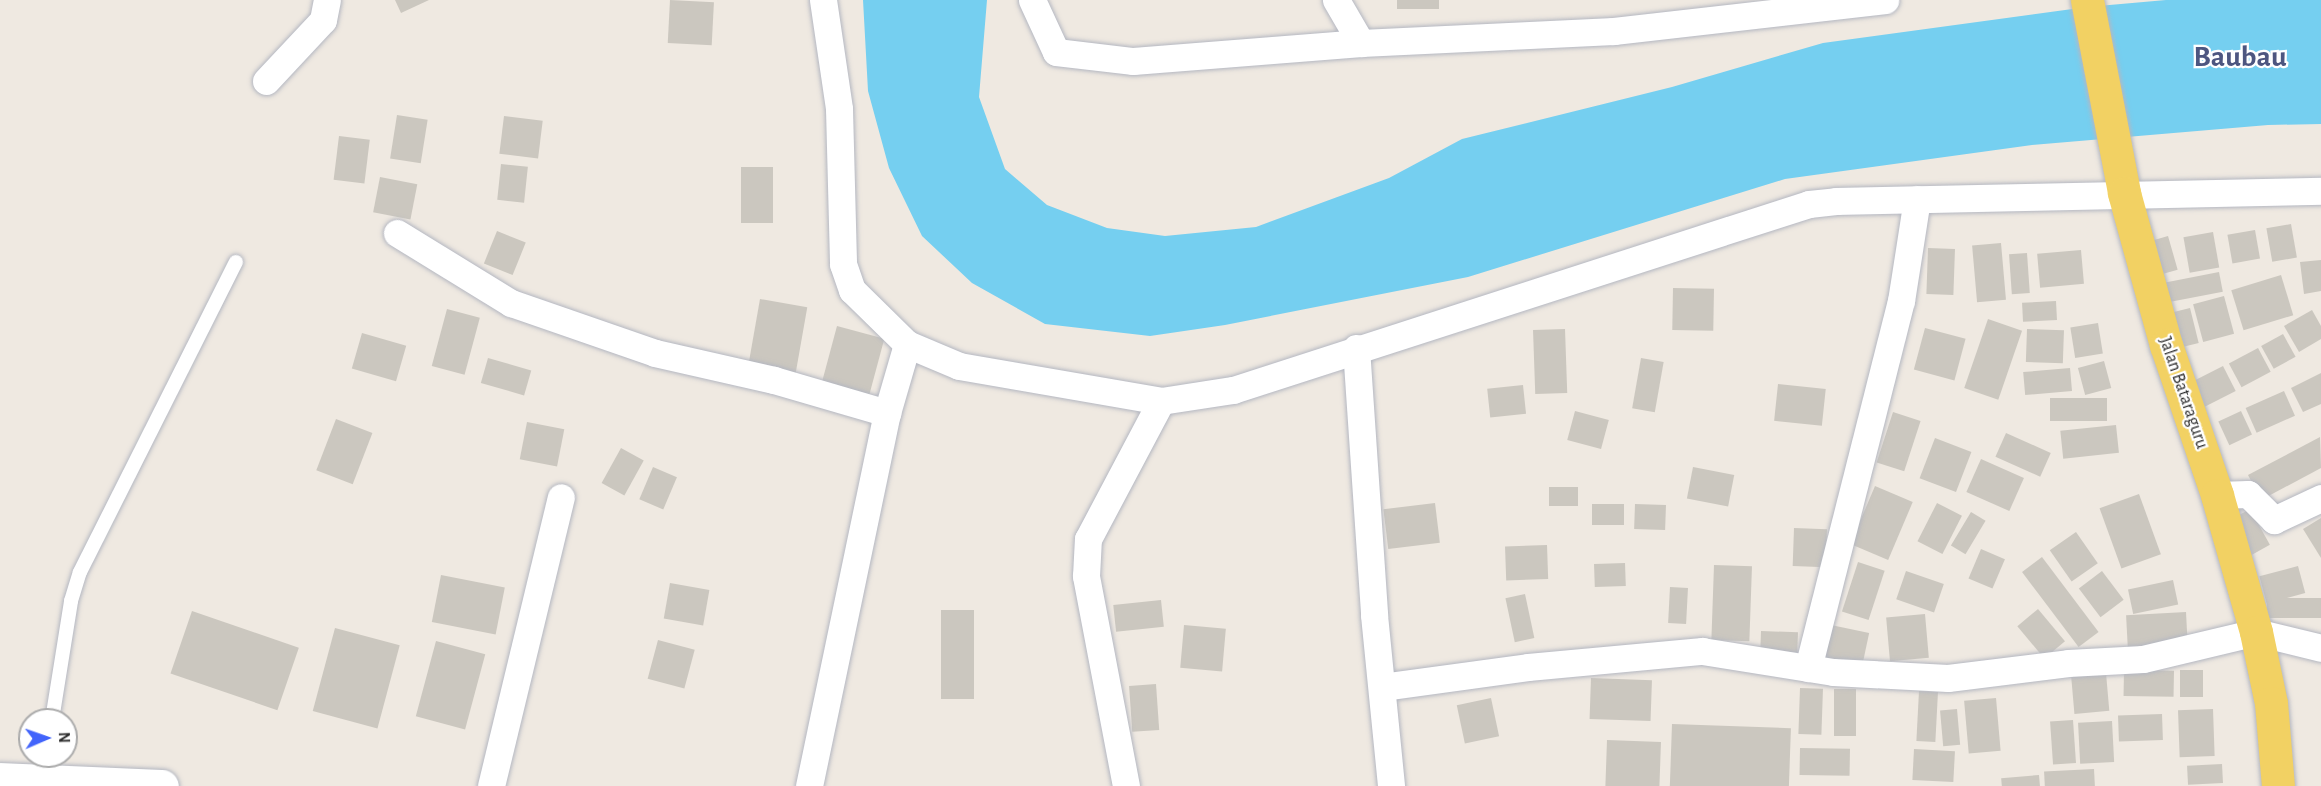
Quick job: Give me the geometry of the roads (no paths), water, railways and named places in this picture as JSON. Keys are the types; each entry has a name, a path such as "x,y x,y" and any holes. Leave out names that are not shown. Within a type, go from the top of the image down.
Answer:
{"main road":[{"name":"Jalan Bataraguru","path":"2087,0 2124,193 2166,345 2217,495 2256,632 2271,703 2278,786"},
{"path":"0,779 44,768 150,786 162,786"}],"street":[{"path":"266,81 322,20 327,0"},
{"path":"823,0 839,108 845,279 907,344 959,366 1161,401 1233,390 1356,348 1809,204 2124,193 2321,191"},
{"path":"1032,0 1056,52 1133,61 1361,43 1614,31 1885,0"},
{"path":"1336,0 1361,43"},
{"path":"1808,668 1901,301 1917,199"},
{"path":"398,233 511,303 655,353 774,380 887,412"},
{"path":"809,786 887,412 907,344"},
{"path":"1356,348 1391,786"},
{"path":"1126,786 1086,576 1087,548 1091,528 1161,401"},
{"path":"2217,495 2248,494 2274,520 2321,498"},
{"path":"491,786 561,497"},
{"path":"1382,687 1528,667 1702,651 1808,668 1948,678 2068,663 2143,659 2256,632 2321,648"}],"lane":[{"path":"54,708 71,601 80,572 236,262"}],"water":[{"path":"863,0 987,0 979,97 1005,169 1047,205 1107,228 1165,236 1256,227 1389,178 1462,139 1672,87 1823,43 2087,7 2166,0 2321,0 2321,124 2268,125 2032,145 1785,179 1468,277 1225,325 1150,336 1045,324 972,283 922,236 889,168 868,91"}],"district":[{"name":"Baubau","path":"2240,57"}]}
